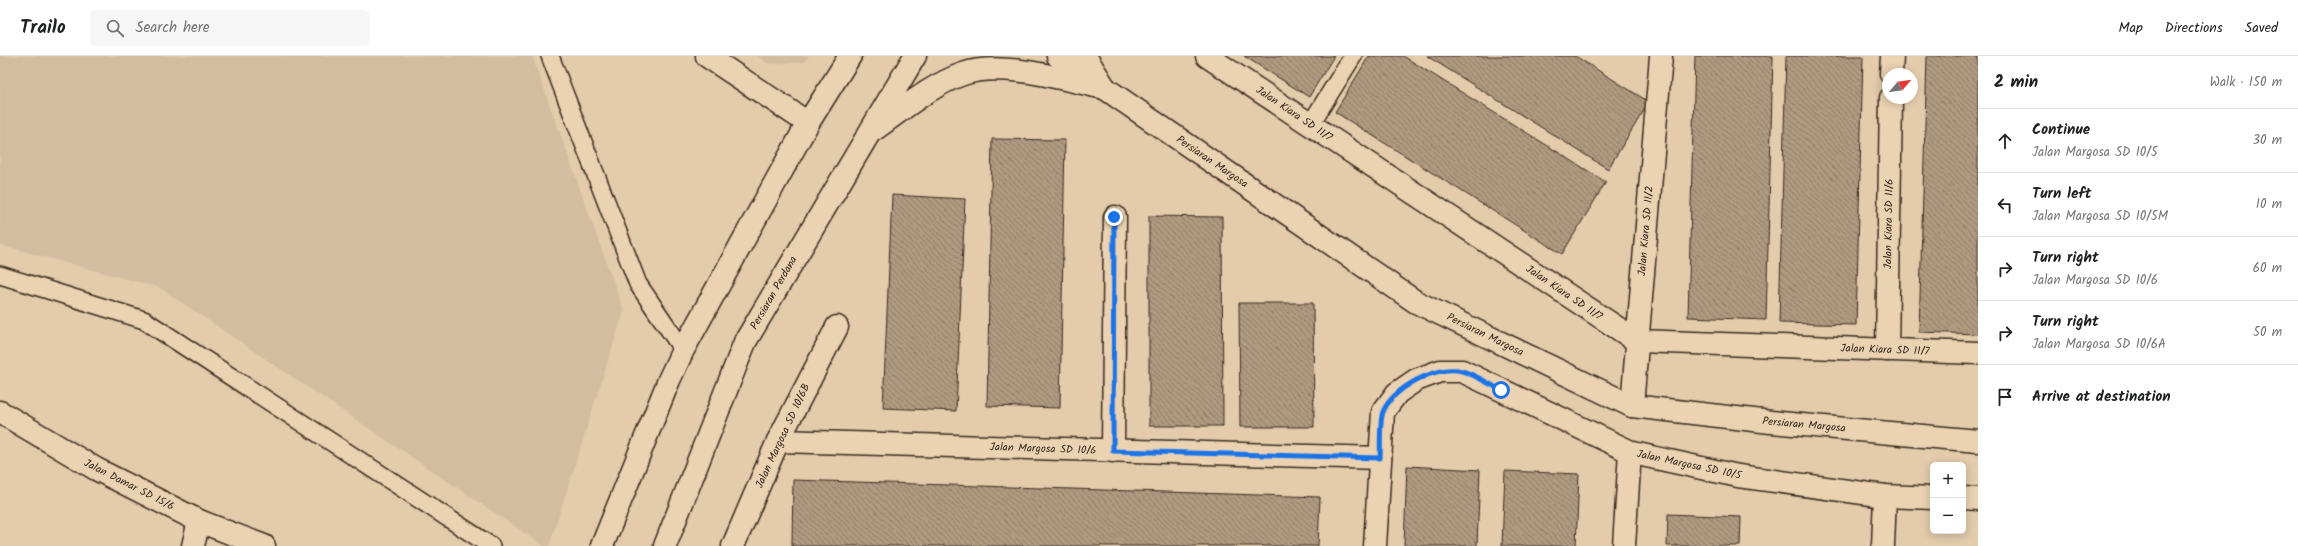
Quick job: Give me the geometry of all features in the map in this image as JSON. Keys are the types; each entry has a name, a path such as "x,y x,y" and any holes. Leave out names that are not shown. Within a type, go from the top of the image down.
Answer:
{"street":[{"path":"707,56 808,123"},
{"path":"602,546 669,380 683,350 808,123 828,94 850,56"},
{"path":"828,94 863,56"},
{"name":"Persiaran Perdana","path":"665,546 745,342 867,134 915,56"},
{"name":"Persiaran Margosa","path":"1058,56 1416,302 1632,406 1778,423 1978,440"},
{"path":"1085,56 1105,88"},
{"name":"Jalan Kiara SD 11/7","path":"1207,56 1637,341 1978,353"},
{"name":"Jalan Kiara SD 11/2","path":"1632,406 1661,56"},
{"path":"1891,68 1892,56"},
{"path":"867,134 927,92 964,74 1001,68 1105,88"},
{"name":"Jalan Kiara SD 11/6","path":"1887,350 1891,104"},
{"path":"1113,451 1114,217"},
{"name":"Jalan Margosa SD 10/6B","path":"733,546 778,441 837,327"},
{"name":"Jalan Margosa SD 10/5","path":"1380,458 1383,412 1397,393 1416,380 1440,371 1462,371 1630,452 1738,476 1885,496 1930,498"},
{"name":"Jalan Damar SD 15/6","path":"0,412 96,469 199,521 264,546"},
{"name":"Jalan Margosa SD 10/6","path":"778,441 1380,458"},
{"path":"1624,546 1630,452"},
{"path":"1375,546 1380,458"},
{"path":"1883,546 1885,496"},
{"path":"1966,498 1978,499"},
{"path":"193,546 199,521"}],"lane":[{"path":"550,56 636,279 647,299 683,350"},
{"path":"1310,125 1353,56"},
{"path":"0,275 144,320 491,546"}],"shaded area":[{"path":"0,56 532,56 624,311 549,546 544,546 160,288 0,245"},
{"path":"757,56 809,56 804,62 769,64"}],"building":[{"path":"1244,56 1334,56 1309,97"},
{"path":"1369,56 1403,56 1606,182 1562,254 1335,112"},
{"path":"1427,56 1575,56 1649,102 1608,169"},
{"path":"1695,56 1773,56 1766,320 1688,317"},
{"path":"1786,56 1863,56 1856,325 1779,323"},
{"path":"1927,56 1978,56 1978,334 1919,332"},
{"path":"992,139 1065,140 1060,408 987,406"},
{"path":"892,195 965,199 956,411 883,408"},
{"path":"1149,216 1222,217 1223,426 1149,426"},
{"path":"1239,303 1313,303 1314,427 1240,427"},
{"path":"1407,466 1480,470 1477,546 1404,546"},
{"path":"1505,471 1579,474 1576,546 1502,546"},
{"path":"793,480 1320,497 1318,546 792,546"},
{"path":"1668,514 1741,517 1740,546 1667,546"}],"route":[{"path":"1114,217 1113,451 1380,458 1383,412 1397,393 1416,380 1440,371 1462,371 1501,390"}]}
